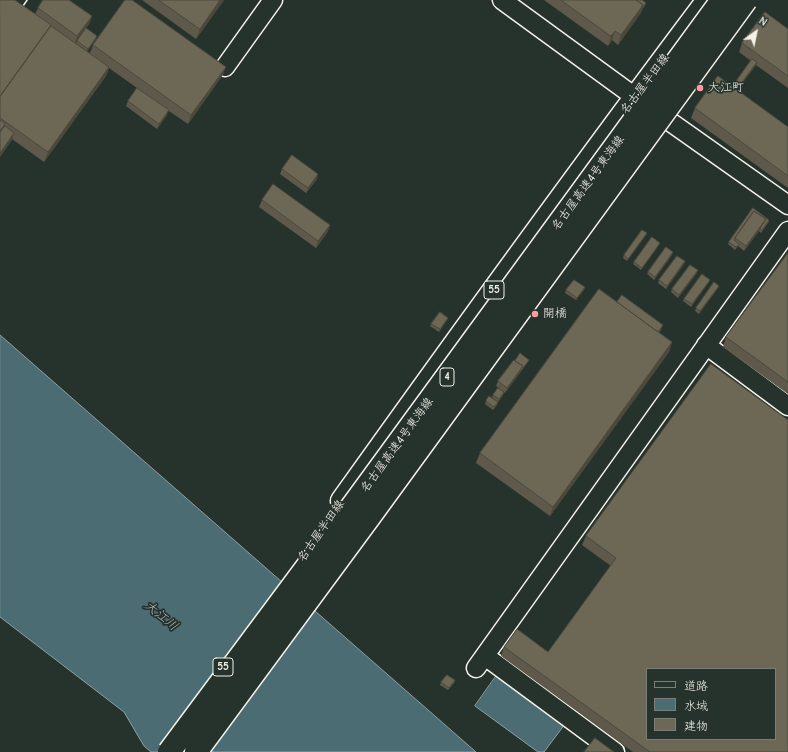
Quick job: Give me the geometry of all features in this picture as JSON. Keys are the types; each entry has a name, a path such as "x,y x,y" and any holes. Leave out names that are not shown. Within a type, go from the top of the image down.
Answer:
{"main road":[{"name":"名古屋半田線","path":"161,752 285,583 447,354 708,0"},
{"name":"名古屋高速4号東海線","path":"169,752 358,499 722,0"},
{"name":"名古屋高速4号東海線","path":"196,752 747,0"},
{"path":"206,752 667,120 747,0"}],"lane":[{"path":"225,67 273,0"},
{"path":"502,0 667,120 788,205"},
{"path":"616,752 480,662 788,230"},
{"path":"706,345 788,406"}],"water":[{"name":"大江川","path":"0,335 476,752 151,752 144,746 124,712 0,617"},
{"path":"497,675 565,724 544,752 538,752 475,706"}],"building":[{"path":"0,0 15,0 51,25 0,96"},
{"path":"43,0 69,0 92,16 77,36 38,8"},
{"path":"125,0 132,0 226,67 191,115 93,45"},
{"path":"159,0 220,0 200,29"},
{"path":"561,0 636,0 643,5 621,35 615,31 611,36"},
{"path":"636,0 642,0 646,3 641,10 643,5"},
{"path":"765,12 788,29 788,76 742,43"},
{"path":"51,26 109,67 48,152 0,118 0,97"},
{"path":"86,28 97,36 88,49 77,41"},
{"path":"752,59 757,62 737,89 733,86"},
{"path":"718,76 788,127 788,176 695,108"},
{"path":"137,88 169,110 159,124 128,101"},
{"path":"0,120 5,124 0,131"},
{"path":"5,126 14,133 0,153 0,133"},
{"path":"292,155 318,174 308,188 282,169"},
{"path":"273,184 330,225 318,241 262,200"},
{"path":"753,208 769,220 762,230 760,228 766,219 754,211 734,240 739,244 736,247 729,242"},
{"path":"754,211 766,219 746,246 735,238"},
{"path":"642,230 647,233 628,259 624,255"},
{"path":"652,237 660,243 642,268 634,262"},
{"path":"666,247 673,252 655,277 648,272"},
{"path":"788,253 788,382 726,337"},
{"path":"677,256 685,261 667,286 659,280"},
{"path":"690,265 698,270 679,295 672,289"},
{"path":"702,274 710,280 692,304 684,299"},
{"path":"574,280 585,287 577,298 566,290"},
{"path":"714,282 719,286 700,311 696,308"},
{"path":"599,289 672,342 553,507 480,453"},
{"path":"622,295 663,325 658,332 617,302"},
{"path":"440,312 448,318 440,329 431,324"},
{"path":"520,353 529,360 523,368 523,366 515,361"},
{"path":"514,360 523,366 507,388 498,381"},
{"path":"711,364 788,420 788,752 650,752 504,647 517,629 548,652 616,558 586,536"},
{"path":"498,388 504,392 499,399 493,395"},
{"path":"489,396 498,402 494,407 486,401"},
{"path":"447,675 455,680 449,688 441,682"},
{"path":"595,738 614,752 584,752"}],"place":[{"name":"大江町","path":"700,88"},
{"name":"開橋","path":"535,314"}]}
